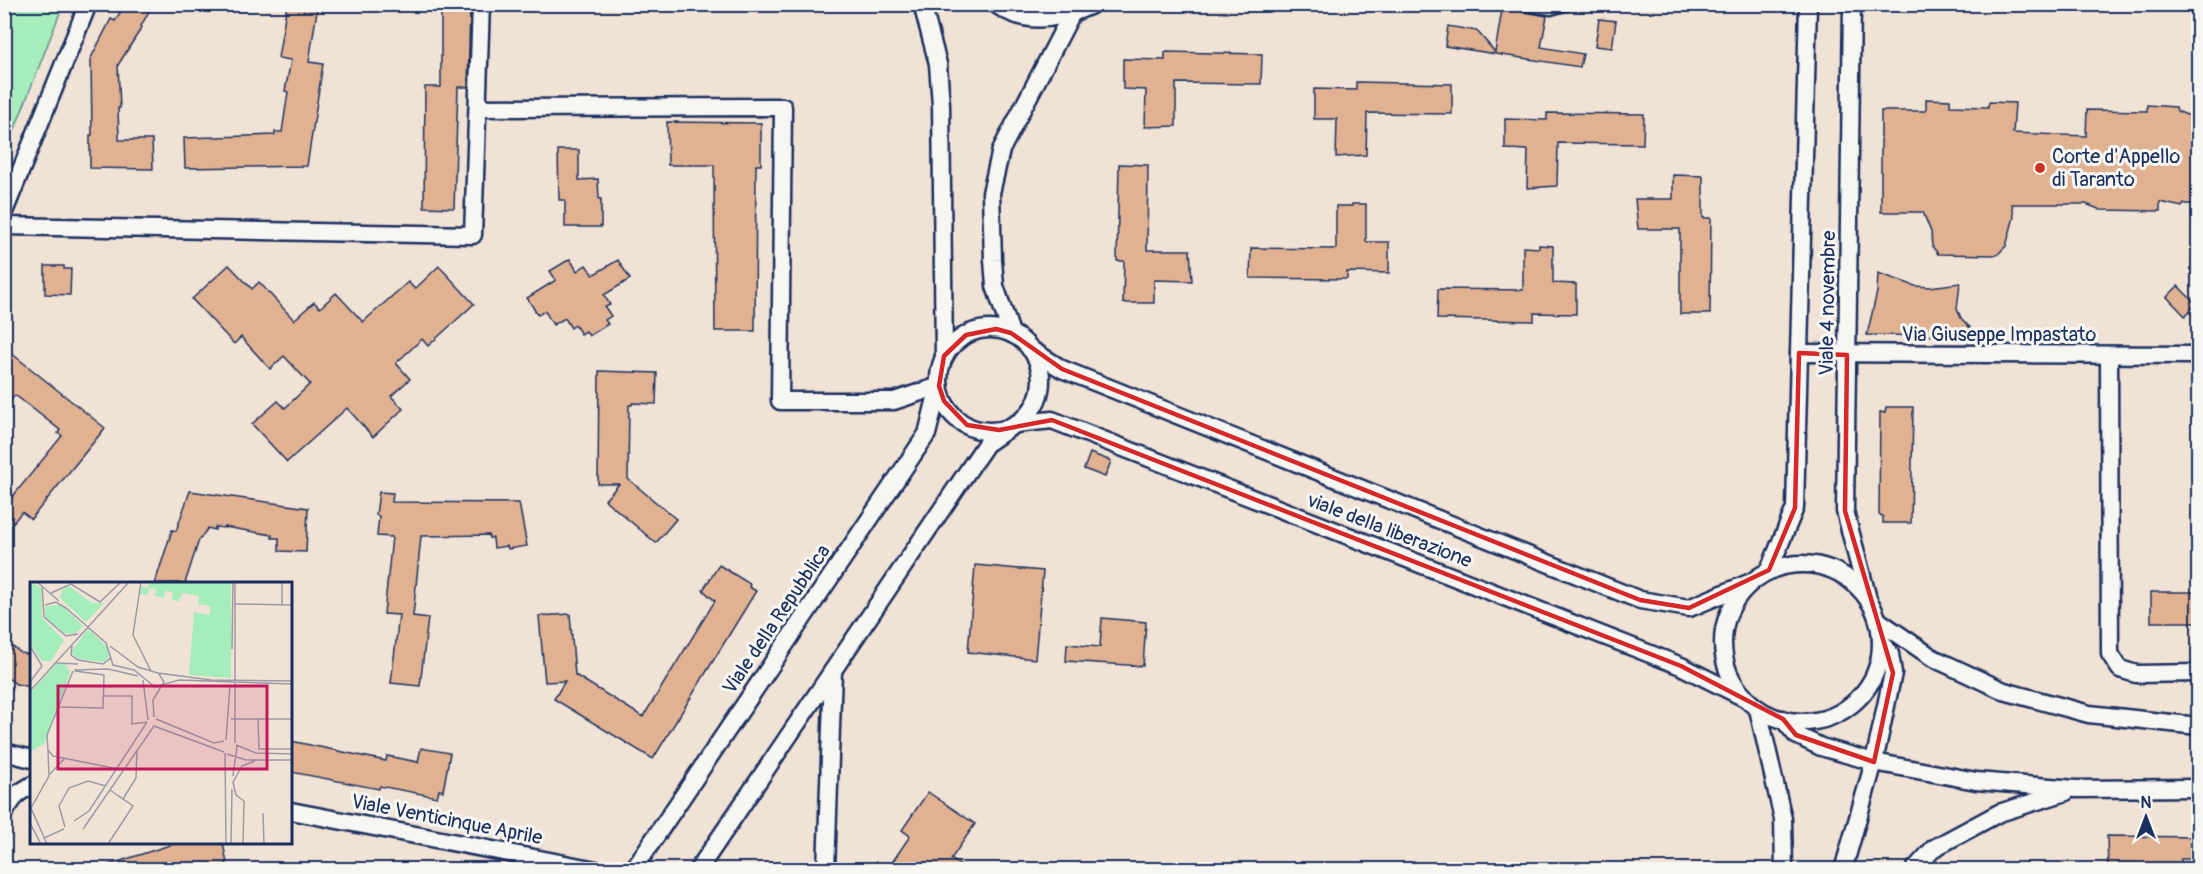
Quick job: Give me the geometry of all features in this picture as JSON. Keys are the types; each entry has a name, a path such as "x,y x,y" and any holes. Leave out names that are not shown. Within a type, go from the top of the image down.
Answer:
{"street":[{"path":"4,212 88,4"},
{"path":"4,226 473,235 481,4"},
{"path":"922,4 938,64 941,105 944,356 939,386 944,401 953,415 967,425 982,430 999,430 1015,424"},
{"path":"1000,4 1008,10 1036,17 1081,7"},
{"name":"Viale 4 novembre","path":"1769,570 1795,508 1808,4"},
{"name":"Viale 4 novembre","path":"1852,4 1845,511 1868,599"},
{"path":"1011,333 995,286 991,193 995,170 1000,150 1081,7"},
{"path":"478,108 783,107 780,401 894,401 939,386"},
{"path":"698,870 986,444 1028,413 1037,398 1041,381 1039,364 1030,349 1011,333 996,329 980,330 966,335 944,356"},
{"name":"viale della liberazione","path":"1030,349 1062,369 1640,600 1689,608 1749,583"},
{"name":"Via Giuseppe Impastato","path":"1799,353 1847,355 2199,354"},
{"path":"2109,355 2110,654 2120,669 2136,674 2199,673"},
{"name":"Viale della Repubblica","path":"633,870 927,434 939,386"},
{"name":"viale della liberazione","path":"1015,424 1052,420 1681,666 1752,703"},
{"path":"1796,563 1824,567 1849,579 1868,599 1879,621 1881,640 1878,664 1868,686 1852,704 1831,716 1807,722 1783,719 1752,703 1730,677 1723,652 1724,627 1733,603 1749,583 1769,570 1796,563"},
{"path":"1879,621 1933,658 2004,691 2089,714 2199,726"},
{"path":"1844,870 1874,762 1893,673 1890,654 1881,640"},
{"path":"826,870 833,671"},
{"path":"1752,703 1783,819 1784,870"},
{"path":"1783,719 1796,735 1821,747 1874,762 1976,782 2076,789 2199,788"},
{"path":"4,752 30,758"},
{"path":"4,812 17,794 30,786"},
{"path":"1914,870 1934,848 1999,813 2076,789"},
{"name":"Viale Venticinque Aprile","path":"292,811 596,870"}],"lane":[{"path":"1514,4 1551,10 1572,4"}],"highlighted area":[{"path":"996,329 1011,333 1062,369 1640,600 1689,608 1769,570 1795,508 1799,353 1847,355 1845,511 1893,673 1874,762 1796,735 1783,719 1681,666 1052,420 999,430 967,425 944,401 939,386 944,356 966,335"}],"green space":[{"path":"4,5 63,5 5,154"}],"building":[{"path":"125,4 153,4 142,27 118,65 119,140 152,140 153,169 90,168 91,58 111,19 115,21"},
{"path":"287,4 318,4 309,62 323,64 307,166 185,168 184,138 275,135 275,132 282,132 288,92 285,91 291,60 278,58"},
{"path":"1503,4 1508,4 1513,10 1547,16 1541,47 1583,54 1580,67 1445,46 1448,26 1477,31 1495,52"},
{"path":"441,9 470,9 468,87 458,87 454,208 424,207 425,87 441,87"},
{"path":"1599,19 1616,21 1612,48 1595,46"},
{"path":"1165,52 1262,54 1261,84 1176,83 1176,126 1145,127 1146,90 1123,89 1123,59 1165,60"},
{"path":"1356,82 1452,84 1452,114 1367,113 1366,155 1336,157 1337,119 1314,119 1314,89 1356,90"},
{"name":"Corte d'Appello di Taranto","path":"1926,99 1950,100 1950,106 1988,107 1989,102 2015,103 2013,133 2086,136 2087,110 2147,111 2147,105 2176,107 2177,111 2199,120 2199,204 2184,204 2182,207 2160,202 2160,211 2101,210 2086,204 2012,204 2014,217 2006,246 1997,255 1938,254 1932,246 1931,232 1923,212 1881,212 1881,111 1926,111"},
{"path":"1547,113 1644,114 1643,144 1558,143 1557,186 1527,188 1528,150 1505,149 1505,119 1547,120"},
{"path":"667,122 761,123 761,165 756,165 755,331 715,331 714,165 668,165"},
{"path":"558,150 579,150 579,180 598,179 601,227 565,227 565,200 559,200"},
{"path":"1119,164 1148,165 1147,250 1190,250 1192,281 1154,280 1154,303 1123,303 1124,261 1117,261"},
{"path":"1673,175 1703,176 1703,218 1711,218 1710,314 1680,314 1680,229 1638,229 1635,199 1673,199"},
{"path":"1352,204 1366,204 1366,242 1389,242 1389,273 1347,272 1347,279 1250,278 1251,248 1336,249 1336,206 1352,206"},
{"path":"1539,245 1553,246 1553,283 1576,284 1576,314 1534,313 1534,321 1437,319 1438,289 1523,290 1523,247 1539,248"},
{"path":"570,259 577,271 586,265 593,275 618,260 630,279 604,295 610,305 605,307 611,316 605,320 608,324 589,336 586,331 581,334 575,325 571,328 565,318 553,325 545,311 538,315 527,298 556,280 550,271"},
{"path":"229,265 252,289 259,282 294,320 314,302 320,308 336,293 363,322 408,282 415,289 439,266 474,304 428,346 422,339 396,363 410,379 391,396 403,409 373,437 347,408 287,462 252,424 278,401 285,408 310,384 284,356 270,369 241,337 234,344 192,299"},
{"path":"45,266 64,266 64,269 71,269 70,295 45,294"},
{"path":"1878,273 1915,286 1930,287 1960,283 1957,309 1961,318 1978,336 1867,335 1877,292"},
{"path":"2178,286 2196,304 2185,316 2167,297"},
{"path":"11,353 105,428 31,519 22,512 4,533 4,507 62,436 58,433 60,430 15,395 4,408 4,361"},
{"path":"599,371 657,373 656,404 632,403 629,405 628,479 676,519 656,543 605,500 619,484 598,484"},
{"path":"1886,407 1913,407 1911,523 1883,523 1883,516 1879,515 1880,412 1885,413"},
{"path":"1090,453 1111,461 1105,477 1084,469"},
{"path":"190,491 308,508 306,552 279,551 279,538 272,538 272,535 225,527 215,527 215,530 208,528 199,540 185,582 155,582 172,530 176,531"},
{"path":"379,492 393,493 392,502 519,503 527,546 508,549 507,546 494,548 493,538 489,538 489,535 421,536 413,616 428,618 420,686 391,683 399,615 384,614 392,537 377,536 379,516 376,515"},
{"path":"719,565 750,584 749,587 756,591 653,759 554,699 565,681 545,682 539,616 570,614 575,675 643,717 715,601 703,590"},
{"path":"975,565 1043,571 1035,659 968,652"},
{"path":"2151,592 2199,592 2199,622 2151,622"},
{"path":"1102,618 1146,622 1143,666 1066,661 1067,644 1100,647"},
{"path":"4,640 21,653 30,655 30,687 16,684 4,675"},
{"path":"292,741 386,761 387,756 418,762 421,748 450,753 443,791 439,790 437,797 380,786 379,789 292,772"},
{"path":"928,792 975,824 951,859 967,870 887,870 910,836 902,830"},
{"path":"2107,836 2199,837 2199,859 2181,859 2181,870 2108,870"},
{"path":"173,844 223,844 227,863 211,870 103,870 102,867"}],"place":[{"name":"Corte d'Appello di Taranto","path":"2040,168"}]}
